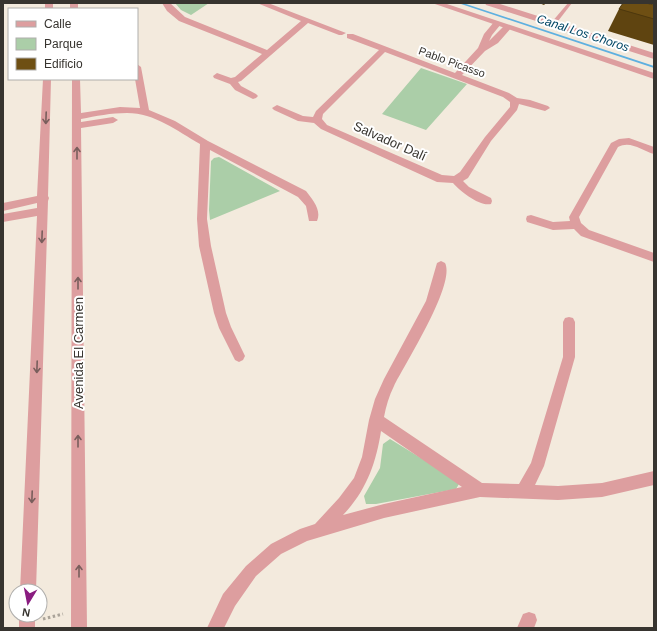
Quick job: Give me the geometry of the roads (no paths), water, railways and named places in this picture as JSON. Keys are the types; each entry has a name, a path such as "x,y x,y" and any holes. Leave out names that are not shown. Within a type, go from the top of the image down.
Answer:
{"street":[{"path":"166,3 170,9 182,19 268,53"},
{"name":"Pablo Picasso","path":"261,3 457,76 506,95 515,101 530,103 545,108"},
{"path":"436,3 654,76"},
{"path":"488,3 499,5 654,56"},
{"path":"217,76 227,81 238,79 307,20"},
{"path":"482,49 488,34 496,24"},
{"path":"457,76 482,49 495,41 508,27"},
{"path":"317,120 319,113 384,49"},
{"path":"138,73 145,112"},
{"path":"28,583 44,198 47,80"},
{"name":"Avenida El Carmen","path":"76,80 79,628"},
{"path":"233,81 238,88 253,96"},
{"path":"487,201 465,190 456,180 464,175 488,139 514,108 515,101"},
{"name":"Salvador Dalí","path":"277,108 301,119 317,120 324,127 441,179 456,180"},
{"path":"77,121 129,117 145,112 168,122 302,194 311,205 313,218"},
{"path":"654,151 636,143 625,141 617,143 612,148 576,214 574,221 580,230 592,236 654,258"},
{"path":"205,143 202,219 205,246 220,313 225,328 239,356"},
{"path":"3,207 44,198"},
{"path":"3,218 43,211"},
{"path":"531,219 553,226 576,225"},
{"path":"319,530 346,502 363,476 371,451 376,420 382,398 432,300 439,280 441,266"},
{"path":"523,492 536,466 569,357 569,322"},
{"path":"376,420 480,490"},
{"path":"215,628 233,595 250,571 263,559 292,540 319,530 384,511 480,490 558,493 602,490 654,478"}],"lane":[{"path":"553,24 570,3"}],"waterway":[{"name":"Canal Los Choros","path":"460,3 654,67"}]}
